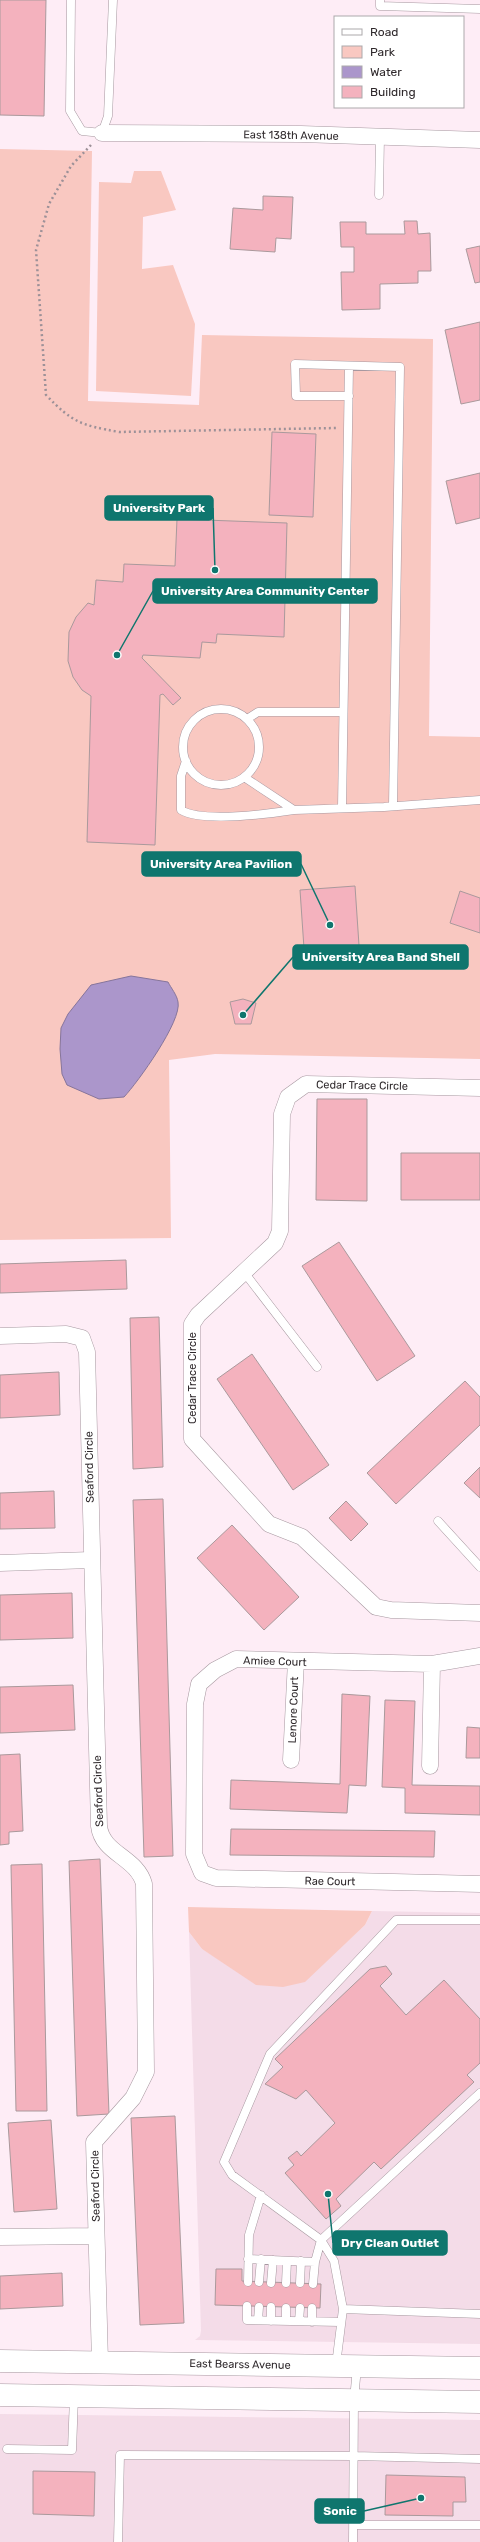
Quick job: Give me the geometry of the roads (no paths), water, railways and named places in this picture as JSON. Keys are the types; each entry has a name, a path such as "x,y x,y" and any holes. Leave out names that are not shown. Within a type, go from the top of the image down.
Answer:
{"main road":[{"name":"East Bearss Avenue","path":"0,2361 480,2368"},
{"path":"0,2395 480,2402"}],"street":[{"name":"East 138th Avenue","path":"102,133 480,140"},
{"name":"Cedar Trace Circle","path":"480,1088 306,1084 288,1097 282,1114 280,1231 275,1243 198,1315 192,1324 192,1438 269,1524 302,1537 376,1607 391,1610 480,1613"},
{"name":"Seaford Circle","path":"0,1336 66,1334 82,1338 87,1352 91,1560 99,1826 104,1843 135,1867 141,1874 144,1884 146,2072 133,2098 94,2142 100,2362"},
{"path":"0,1563 91,1560"},
{"name":"Amiee Court","path":"194,1854 195,1704 199,1684 215,1670 236,1660 432,1664 480,1656"},
{"name":"Lenore Court","path":"291,1760 296,1661"},
{"path":"430,1766 432,1664"},
{"name":"Rae Court","path":"194,1854 202,1872 216,1878 480,1884"},
{"path":"0,2237 96,2236"}],"lane":[{"path":"71,0 70,111 82,131 102,133 108,116 113,0"},
{"path":"380,0 380,6 480,9"},
{"path":"379,195 380,137"},
{"path":"349,396 296,396 296,364 400,367 393,806"},
{"path":"342,808 349,366"},
{"path":"224,709 237,712 247,719 254,728 259,749 257,760 244,777 228,784 211,783 192,771 186,761 183,749 185,736 190,724 211,710 224,709"},
{"path":"247,719 258,712 343,712"},
{"path":"186,761 181,776 181,810 190,815 246,816 294,810 393,806 480,800"},
{"path":"244,777 294,810"},
{"path":"244,1272 317,1367"},
{"path":"438,1521 480,1567"},
{"path":"336,2366 340,2322 343,2309 334,2261 321,2240 232,2175 224,2162 270,2054 396,1920 480,1920"},
{"path":"313,2284 315,2262 321,2240 480,2093"},
{"path":"248,2282 249,2235 261,2195"},
{"path":"248,2259 315,2262"},
{"path":"259,2282 261,2259"},
{"path":"272,2283 273,2260"},
{"path":"286,2283 287,2260"},
{"path":"300,2283 301,2261"},
{"path":"247,2306 247,2320 340,2322"},
{"path":"258,2320 259,2307"},
{"path":"271,2307 271,2321"},
{"path":"286,2308 286,2321"},
{"path":"299,2321 300,2308"},
{"path":"312,2308 312,2322"},
{"path":"343,2309 480,2314"},
{"path":"354,2542 354,2400 357,2366"},
{"path":"7,2449 72,2450 74,2396"},
{"path":"118,2542 120,2455 354,2456 480,2459"},
{"path":"354,2525 480,2525"}],"water":[{"path":"131,976 168,982 178,1002 177,1011 173,1023 158,1051 124,1097 99,1099 67,1085 62,1074 60,1049 61,1028 68,1014 91,985"}],"place":[{"name":"University Park","path":"215,570"},
{"name":"University Area Community Center","path":"117,655"},
{"name":"University Area Pavilion","path":"330,925"},
{"name":"University Area Band Shell","path":"243,1015"},
{"name":"Dry Clean Outlet","path":"328,2194"},
{"name":"Sonic","path":"421,2498"}]}
